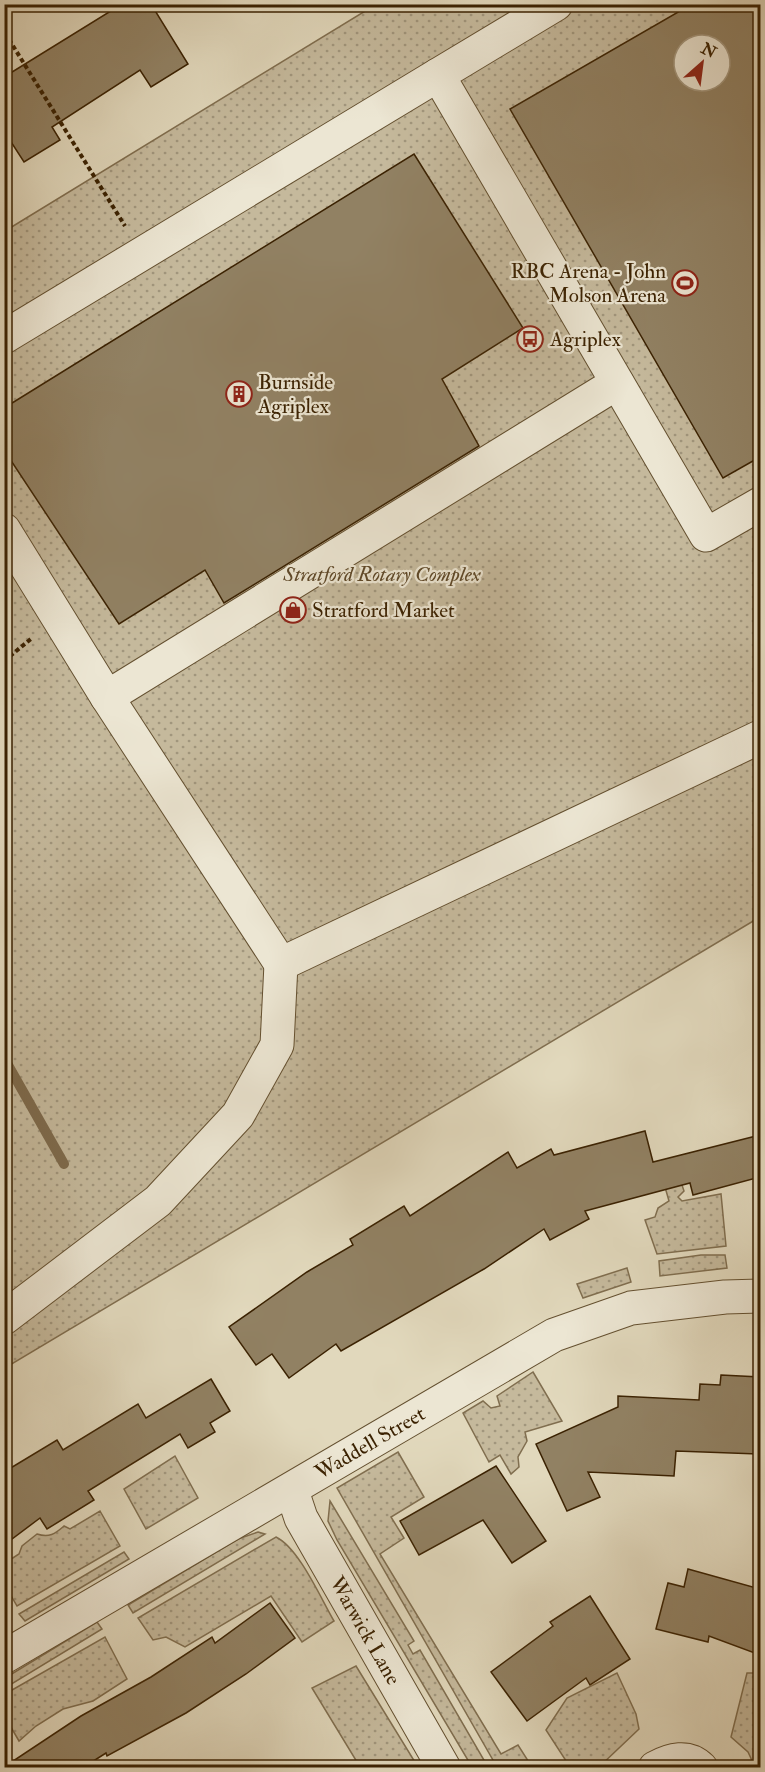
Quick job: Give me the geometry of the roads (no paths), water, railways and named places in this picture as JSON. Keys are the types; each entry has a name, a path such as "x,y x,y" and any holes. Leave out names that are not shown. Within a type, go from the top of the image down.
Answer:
{"street":[{"path":"4,337 556,4"},
{"path":"438,75 706,535 760,504"},
{"path":"107,697 617,383"},
{"path":"4,530 107,697 281,964 277,1045 238,1115 158,1201 4,1318"},
{"path":"281,964 760,737"},
{"name":"Waddell Street","path":"4,1657 292,1491 554,1335 631,1308 718,1297 760,1296"},
{"name":"Warwick Lane","path":"292,1491 301,1518 444,1767"},
{"path":"656,1767 670,1760 694,1761 701,1767"}],"waterway":[{"path":"4,1058 64,1164"}],"place":[{"name":"RBC Arena - John Molson Arena","path":"685,283"},
{"name":"Agriplex","path":"530,339"},
{"name":"Burnside Agriplex","path":"239,394"},
{"name":"Stratford Market","path":"293,610"}],"park label":[{"name":"Stratford Rotary Complex","path":"382,574"}]}
